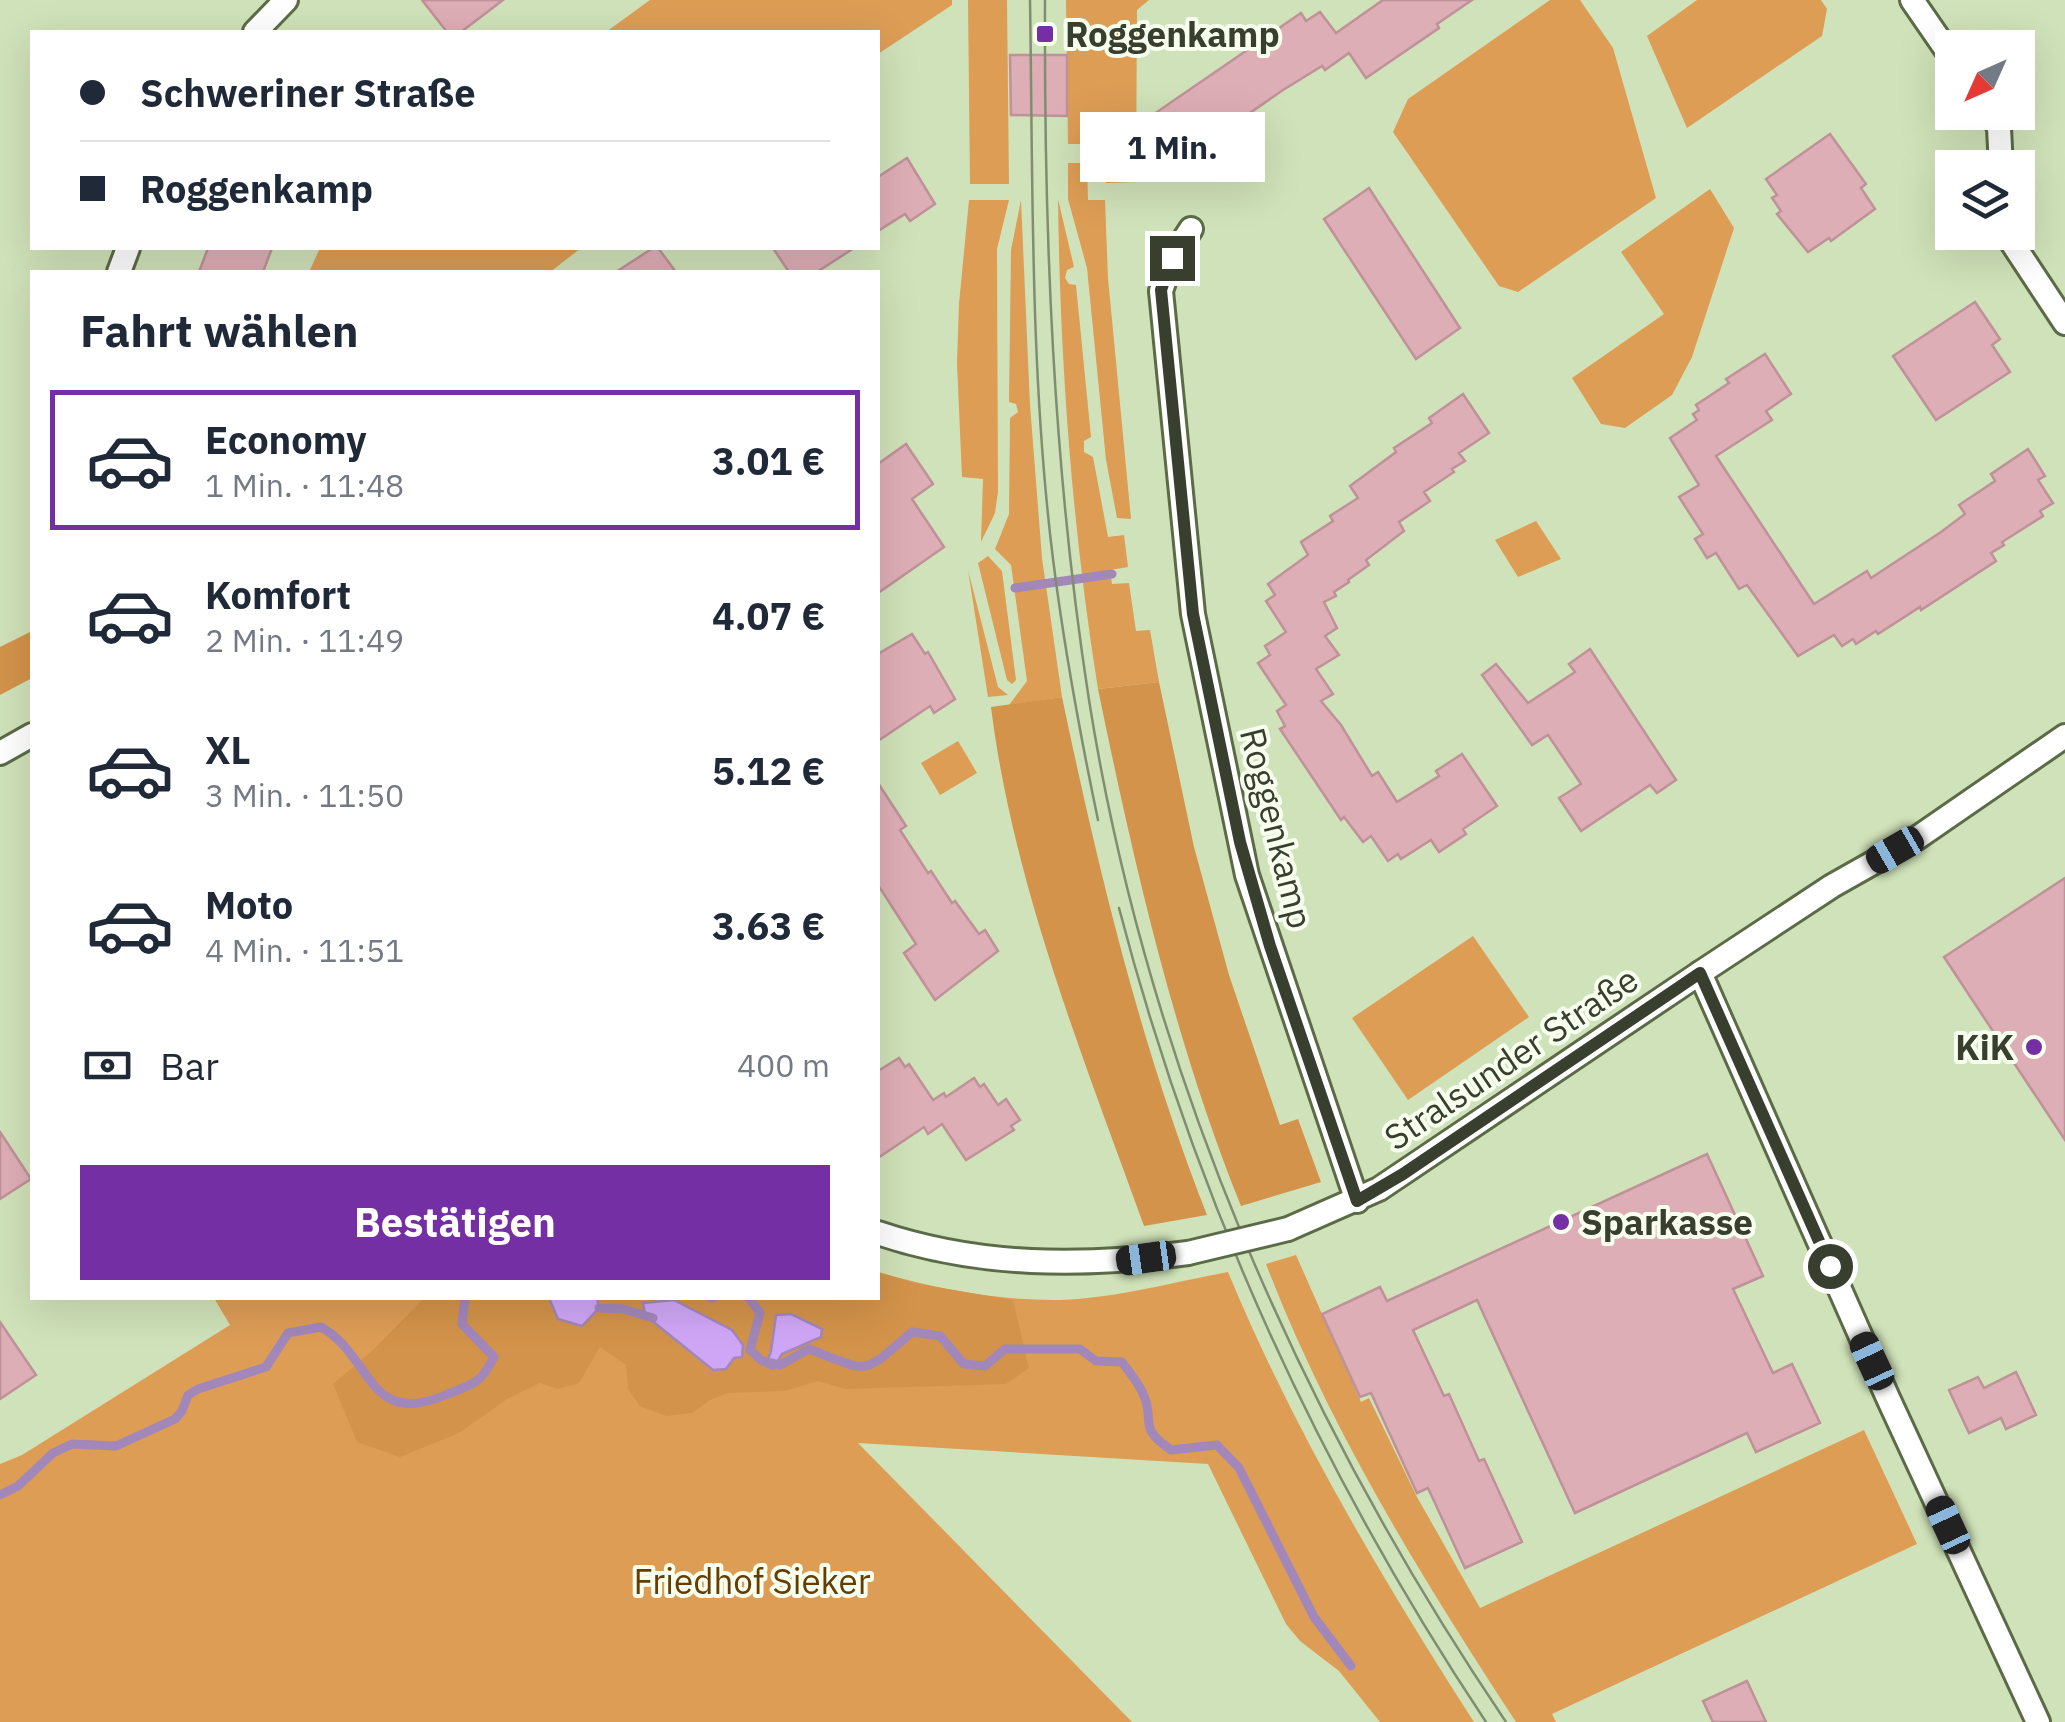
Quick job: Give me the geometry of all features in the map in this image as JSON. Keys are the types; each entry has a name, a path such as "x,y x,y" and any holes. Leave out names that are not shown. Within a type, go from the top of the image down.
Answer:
{"street":[{"path":"257,30 286,0"},
{"path":"1912,0 1935,33"},
{"name":"Roggenkamp","path":"1190,229 1164,274 1161,290 1193,614 1247,875 1357,1201"},
{"path":"2018,250 2065,323"},
{"name":"Stralsunder Straße","path":"880,1234 941,1251 1048,1263 1124,1261 1188,1253 1288,1229 1357,1201 1832,886 1917,838 2065,736"},
{"path":"0,753 30,737"},
{"path":"1700,973 1888,1398 2038,1722"}],"green space":[{"path":"650,0 952,0 952,5 880,53 880,30 609,30"},
{"path":"968,0 1007,0 1009,184 970,184"},
{"path":"1066,0 1149,0 1137,10 1136,182 1106,183 1105,144 1068,144"},
{"path":"1550,0 1580,0 1613,48 1656,198 1518,292 1499,286 1393,132 1408,99"},
{"path":"1697,0 1821,0 1827,9 1822,36 1687,128 1647,36"},
{"path":"1068,163 1087,163 1088,200 1105,200 1108,278 1131,519 1117,518 1106,460 1087,268 1068,199"},
{"path":"1710,189 1734,228 1692,357 1672,395 1625,428 1601,424 1572,378 1664,314 1621,252"},
{"path":"1058,199 1074,267 1067,270 1065,278 1076,285 1091,437 1084,441 1084,452 1093,457 1108,537 1124,535 1128,567 1110,570 1112,584 1129,583 1136,631 1150,630 1159,682 1098,689 1069,444"},
{"path":"969,200 1009,200 997,249 998,492 995,513 981,542 983,479 962,477 957,363"},
{"path":"1021,200 1030,405 1042,558 1062,697 1009,705 1027,681 1011,565 995,549 1009,514 1010,418 1018,412 1016,404 1009,402 1011,250"},
{"path":"319,250 578,250 553,270 310,270"},
{"path":"1536,521 1561,559 1518,577 1495,540"},
{"path":"988,556 1002,571 1016,680 1012,684 1007,680 978,563"},
{"path":"968,570 998,687 1008,695 988,697"},
{"path":"958,741 977,773 940,795 921,763"},
{"path":"1473,936 1529,1017 1408,1100 1352,1018"},
{"path":"1296,1255 1361,1402 1369,1398 1417,1497 1480,1608 1864,1430 1917,1544 1552,1714 1556,1722 1516,1722 1411,1556 1318,1384 1266,1264"},
{"name":"Friedhof Sieker","path":"1228,1272 1310,1446 1474,1722 1380,1722 1339,1671 1300,1641 1286,1624 1208,1464 858,1443 1132,1722 0,1722 0,1464 22,1455 230,1325 215,1300 880,1300 880,1273 968,1293 1060,1300 1124,1293"}],"shaded area":[{"path":"30,632 30,679 0,695 0,647"},
{"path":"1159,682 1194,847 1229,975 1280,1125 1298,1119 1321,1182 1241,1206 1195,1080 1158,951 1098,689"},
{"path":"1062,697 1091,829 1142,1024 1207,1215 1144,1226 1075,1036 1033,905 1001,773 991,707"},
{"path":"880,1273 918,1284 1013,1300 1029,1368 1006,1384 845,1389 818,1381 785,1391 728,1393 692,1413 666,1416 640,1406 628,1389 626,1365 600,1347 579,1383 558,1389 540,1383 507,1399 459,1433 400,1457 357,1442 333,1384 422,1300 880,1300"},
{"path":"550,1300 597,1300 599,1308 582,1326 558,1319"},
{"path":"674,1300 732,1330 743,1345 742,1357 734,1358 726,1369 713,1370 645,1315 643,1303"},
{"path":"791,1314 822,1329 821,1337 782,1354 773,1369 766,1366 776,1315"}],"building":[{"path":"422,0 503,0 464,30 445,30"},
{"path":"1383,0 1472,0 1366,78 1349,53 1325,70 1322,66 1283,90 1185,158 1179,150 1165,160 1145,132 1159,122 1154,114 1301,13 1306,21 1320,12 1336,33"},
{"path":"1010,55 1067,55 1067,116 1011,115"},
{"path":"1830,134 1866,184 1861,188 1875,209 1831,241 1829,238 1808,252 1777,214 1781,211 1772,198 1777,195 1766,179"},
{"path":"907,158 935,204 910,221 905,214 880,230 880,176"},
{"path":"1369,188 1460,328 1416,359 1324,219"},
{"path":"207,250 271,250 264,270 200,270"},
{"path":"650,250 660,250 674,270 619,270"},
{"path":"774,250 851,250 820,270 788,270"},
{"path":"1975,302 2000,339 1992,345 2010,372 1936,420 1893,356"},
{"path":"1765,354 1791,394 1766,411 1772,420 1716,456 1814,604 1867,571 1871,578 1941,532 1965,514 1959,505 1995,481 1991,474 2028,449 2045,476 2038,480 2053,503 2040,511 2043,516 1991,553 1996,561 1921,610 1920,607 1856,644 1853,639 1842,646 1834,635 1798,656 1747,585 1739,589 1716,553 1707,558 1695,539 1703,534 1679,497 1699,485 1670,438 1697,420 1693,414 1699,410 1696,405 1729,383 1726,379"},
{"path":"1463,394 1489,433 1459,453 1465,461 1452,469 1454,472 1424,492 1430,501 1399,522 1404,531 1366,560 1369,565 1324,602 1337,628 1325,636 1339,655 1316,669 1333,694 1321,701 1341,725 1372,776 1378,772 1397,802 1439,776 1436,771 1462,754 1497,806 1463,829 1466,834 1439,852 1431,840 1401,859 1398,854 1388,861 1371,836 1363,842 1344,817 1341,820 1280,729 1285,726 1277,711 1286,705 1258,663 1270,655 1265,646 1286,632 1266,601 1275,595 1268,584 1308,555 1301,542 1358,498 1350,486"},
{"path":"906,444 933,484 912,499 944,547 880,592 880,463"},
{"path":"912,634 925,654 928,652 955,699 934,713 930,706 880,740 880,653"},
{"path":"1590,649 1676,780 1657,793 1650,785 1581,831 1559,798 1581,784 1548,735 1532,745 1482,675 1496,664 1528,703 1575,672 1569,664"},
{"path":"880,786 906,826 900,830 928,873 931,871 979,934 985,930 998,951 935,1000 904,953 916,944 880,888"},
{"name":"KiK","path":"2065,878 2065,1140 1944,957"},
{"path":"899,1058 905,1067 909,1064 933,1100 944,1093 946,1097 974,1078 980,1087 984,1084 998,1105 1006,1099 1020,1120 1011,1126 1014,1130 966,1160 942,1124 928,1134 924,1127 880,1157 880,1070"},
{"path":"0,1132 30,1180 0,1199"},
{"path":"1707,1154 1763,1276 1733,1289 1773,1373 1792,1364 1820,1423 1756,1452 1747,1433 1575,1513 1477,1300 1413,1330 1444,1396 1449,1394 1479,1461 1484,1459 1522,1542 1465,1568 1428,1488 1417,1493 1371,1393 1360,1397 1322,1314 1380,1287 1387,1301"},
{"path":"0,1322 36,1375 0,1399"},
{"path":"2016,1372 2036,1415 2006,1429 2001,1418 1969,1433 1949,1390 1978,1377 1984,1388"},
{"path":"1747,1681 1766,1722 1713,1722 1703,1701"}],"waterway":[{"path":"1015,588 1112,574"},
{"path":"0,1495 18,1486 53,1453 72,1444 116,1446 175,1419 188,1395 198,1389 266,1367 288,1333 321,1327 338,1340 374,1385 401,1403 421,1403 465,1387 485,1373 494,1357 462,1324 465,1300"},
{"path":"750,1300 760,1313 750,1350 762,1361 780,1365 809,1349 844,1363 865,1366 883,1357 912,1332 940,1336 964,1364 985,1366 1005,1349 1080,1349 1096,1361 1122,1362 1142,1392 1154,1436 1171,1450 1217,1445 1239,1468 1314,1617 1351,1666"},
{"path":"599,1308 623,1309 653,1318"}],"tram line":[{"path":"1030,0 1040,420 1067,658 1098,820"},
{"path":"1045,0 1049,263 1067,526 1089,700 1115,836 1150,971 1192,1104 1242,1234 1298,1361 1362,1485 1431,1605 1506,1722"},
{"path":"1119,908 1185,1123 1268,1330 1369,1530 1486,1722"}],"place":[{"name":"Roggenkamp","path":"1045,34"},
{"name":"KiK","path":"2034,1047"},
{"name":"Sparkasse","path":"1561,1222"}],"route":[{"path":"1172,258 1161,290 1182,518 1204,674 1247,875 1357,1201 1700,973 1830,1266"}]}
